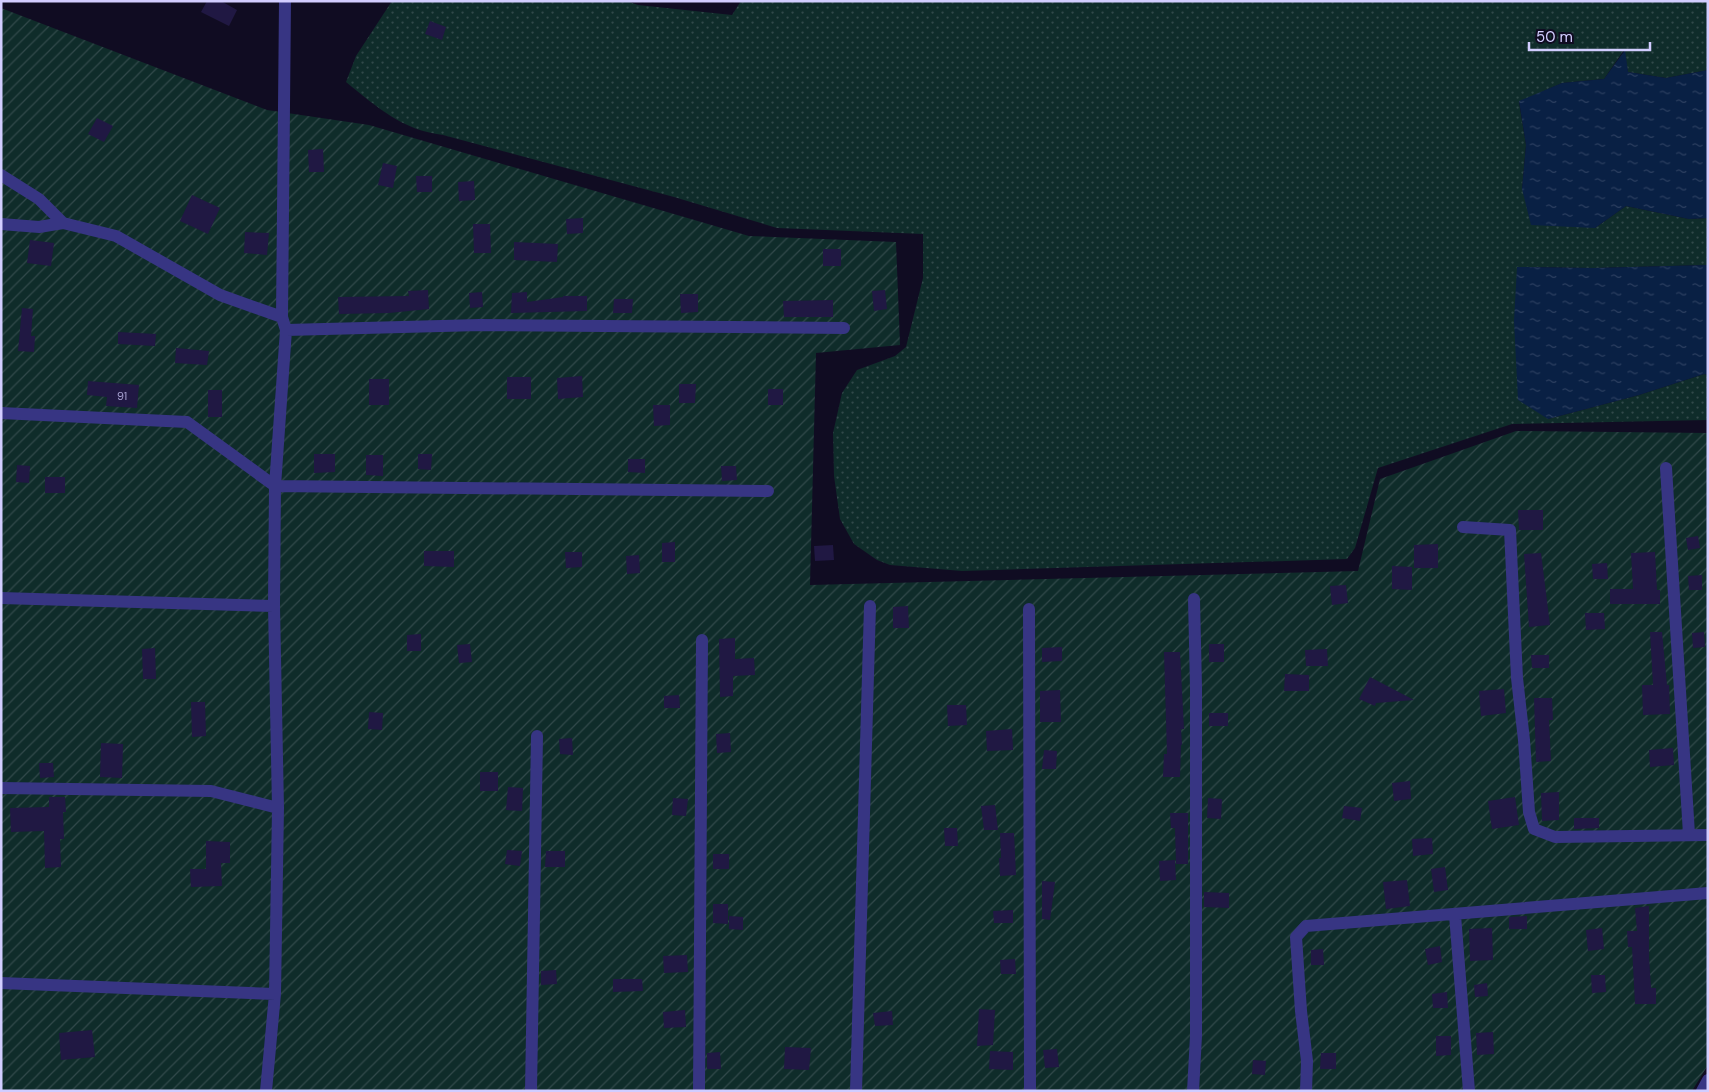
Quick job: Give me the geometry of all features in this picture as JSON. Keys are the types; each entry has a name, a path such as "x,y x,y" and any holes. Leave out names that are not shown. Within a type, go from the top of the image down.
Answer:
{"street":[{"path":"266,1091 275,994 278,808 274,606 275,486 284,323 285,1"},
{"path":"1,175 39,199 63,223"},
{"path":"1,224 39,227 63,223 116,236 220,295 284,323 844,328"},
{"path":"1,413 186,422 275,486 768,491"},
{"path":"1666,468 1689,834"},
{"path":"1463,527 1510,530 1518,678 1529,812 1534,830 1555,837 1708,835"},
{"path":"1,598 274,606"},
{"path":"1193,1091 1196,1036 1196,687 1194,598"},
{"path":"856,1091 870,606"},
{"path":"1029,609 1030,1091"},
{"path":"699,1091 702,640"},
{"path":"531,1091 537,736"},
{"path":"1,788 211,791 278,808"},
{"path":"1306,1091 1307,1061 1296,937 1306,926 1708,893"},
{"path":"1455,915 1469,1091"},
{"path":"1,984 275,994"},
{"path":"1702,1091 1708,1080"}],"green space":[{"path":"392,1 627,1 638,5 732,15 741,1 1708,1 1708,70 1666,78 1628,72 1624,50 1604,79 1562,83 1519,102 1526,145 1522,189 1595,228 1626,206 1689,219 1708,218 1708,265 1593,268 1517,267 1548,419 1639,395 1704,374 1708,375 1708,420 1512,424 1378,468 1355,548 1347,559 962,571 890,565 877,560 854,544 840,519 834,476 833,433 842,393 857,370 895,356 906,347 923,278 923,234 777,228 674,197 428,132 402,123 368,100 346,82 356,56"},
{"path":"1,8 267,110 369,125 749,236 896,242 900,345 816,353 810,585 1358,571 1380,479 1516,431 1708,433 1708,1065 1692,1091 1,1091"}],"water":[{"path":"1625,50 1628,72 1666,78 1708,70 1708,218 1689,219 1626,206 1595,228 1531,225 1522,189 1526,145 1519,101 1562,83 1604,79"},
{"path":"1708,265 1708,375 1704,374 1639,395 1548,419 1518,400 1514,321 1517,267 1593,268"}],"building":[{"path":"207,1 221,1 237,10 229,26 201,12"},
{"path":"430,21 446,27 442,40 425,34"},
{"path":"97,118 113,126 104,142 88,134"},
{"path":"323,149 324,172 309,172 308,150"},
{"path":"383,163 397,166 393,188 378,185"},
{"path":"416,176 432,176 432,192 417,192"},
{"path":"474,181 475,200 459,201 458,182"},
{"path":"192,195 220,208 208,234 180,221"},
{"path":"583,218 583,233 567,234 566,219"},
{"path":"473,224 490,224 491,253 474,253"},
{"path":"245,232 269,233 267,255 244,253"},
{"path":"30,240 54,243 51,266 27,263"},
{"path":"514,242 558,244 557,262 514,260"},
{"path":"823,249 841,249 841,266 823,266"},
{"path":"428,290 429,309 389,313 339,314 338,297 409,296 408,291"},
{"path":"885,290 887,309 874,311 872,291"},
{"path":"482,292 483,307 470,308 469,293"},
{"path":"527,292 527,302 563,296 587,296 587,311 511,313 512,293"},
{"path":"680,294 698,294 698,312 681,313"},
{"path":"614,299 633,299 632,313 613,313"},
{"path":"833,300 833,317 784,317 783,301"},
{"path":"22,308 33,309 31,336 35,336 34,352 18,351"},
{"path":"118,332 156,334 155,346 118,344"},
{"path":"176,348 209,351 207,365 175,363"},
{"path":"582,376 583,397 558,399 557,378"},
{"path":"507,377 531,377 531,399 507,399"},
{"path":"369,379 389,379 389,405 369,405"},
{"path":"88,381 139,385 137,408 106,406 107,397 87,395"},
{"path":"679,384 696,384 695,403 679,403"},
{"path":"768,389 783,389 783,405 768,405"},
{"path":"208,390 222,390 222,417 208,417"},
{"path":"653,405 670,405 670,425 654,426"},
{"path":"314,454 335,454 335,472 314,473"},
{"path":"418,454 432,454 431,470 418,469"},
{"path":"366,455 383,455 383,476 366,475"},
{"path":"628,459 645,459 645,473 628,472"},
{"path":"17,465 30,466 29,483 16,482"},
{"path":"721,466 736,466 737,480 722,481"},
{"path":"45,477 65,477 65,493 45,493"},
{"path":"1518,510 1543,510 1543,530 1519,530"},
{"path":"1698,536 1700,548 1688,550 1686,538"},
{"path":"675,542 675,562 662,562 662,543"},
{"path":"1438,544 1438,568 1414,568 1414,545"},
{"path":"833,545 834,560 815,561 814,546"},
{"path":"424,551 454,551 454,567 424,566"},
{"path":"565,552 582,552 582,567 566,568"},
{"path":"1655,552 1657,590 1660,590 1660,604 1610,604 1610,589 1633,589 1631,553"},
{"path":"1541,553 1550,625 1529,627 1524,554"},
{"path":"639,555 640,573 627,574 626,556"},
{"path":"1607,563 1608,579 1593,579 1592,564"},
{"path":"1392,566 1412,567 1412,590 1392,589"},
{"path":"1702,575 1702,590 1689,590 1688,576"},
{"path":"1346,585 1348,603 1332,605 1330,586"},
{"path":"908,606 909,628 893,628 893,607"},
{"path":"1585,613 1604,613 1605,629 1586,630"},
{"path":"1650,632 1662,632 1667,685 1669,685 1670,714 1643,715 1642,685 1653,685"},
{"path":"1704,632 1705,647 1693,648 1692,633"},
{"path":"421,634 421,651 407,651 407,635"},
{"path":"735,638 735,659 754,658 755,675 733,676 733,696 720,697 719,639"},
{"path":"470,644 472,662 459,663 457,645"},
{"path":"1209,644 1224,644 1224,662 1209,662"},
{"path":"1062,647 1062,661 1042,662 1042,648"},
{"path":"155,648 156,679 143,679 142,649"},
{"path":"1327,649 1328,666 1306,666 1305,650"},
{"path":"1164,652 1180,652 1184,729 1181,729 1180,777 1163,777 1164,754 1167,754"},
{"path":"1531,655 1549,655 1549,668 1532,668"},
{"path":"1285,674 1309,675 1309,691 1284,691"},
{"path":"1370,677 1414,700 1376,703 1375,706 1359,699"},
{"path":"1504,689 1506,713 1481,716 1479,691"},
{"path":"1060,690 1061,722 1040,722 1040,691"},
{"path":"679,695 680,708 664,708 664,696"},
{"path":"1534,698 1552,698 1553,720 1549,720 1551,761 1536,762"},
{"path":"191,702 205,702 206,736 192,737"},
{"path":"947,705 966,705 967,725 948,726"},
{"path":"369,712 383,713 382,730 368,729"},
{"path":"1209,713 1228,713 1228,726 1209,726"},
{"path":"1012,729 1013,750 987,751 986,731"},
{"path":"730,733 731,752 717,753 716,734"},
{"path":"572,738 573,755 560,754 559,739"},
{"path":"101,743 123,744 122,778 100,777"},
{"path":"1673,748 1674,765 1650,767 1649,750"},
{"path":"1044,750 1057,751 1056,769 1042,769"},
{"path":"39,763 53,763 54,777 40,778"},
{"path":"480,772 498,772 498,791 480,791"},
{"path":"1410,781 1411,799 1394,801 1392,783"},
{"path":"508,787 523,788 522,811 506,810"},
{"path":"1559,792 1559,820 1542,821 1541,793"},
{"path":"49,797 65,797 66,812 63,812 64,839 60,839 61,867 45,868 44,831 11,832 10,808 49,807"},
{"path":"1515,797 1519,825 1492,829 1488,801"},
{"path":"673,798 688,799 686,816 672,815"},
{"path":"1208,798 1222,799 1221,819 1207,818"},
{"path":"995,805 998,830 984,830 981,806"},
{"path":"1344,806 1362,808 1360,821 1342,818"},
{"path":"1170,813 1188,813 1188,864 1176,864 1175,828 1171,828"},
{"path":"1574,818 1599,818 1599,828 1574,829"},
{"path":"944,828 957,828 958,846 945,846"},
{"path":"1000,833 1014,833 1016,875 1000,876"},
{"path":"1432,838 1433,854 1413,856 1412,839"},
{"path":"206,841 230,842 230,863 221,863 222,886 191,887 190,869 206,869"},
{"path":"507,850 522,851 520,866 505,864"},
{"path":"546,851 565,851 565,867 545,867"},
{"path":"713,854 729,854 729,869 713,869"},
{"path":"1175,860 1176,880 1160,881 1159,861"},
{"path":"1445,867 1448,890 1434,892 1431,869"},
{"path":"1407,880 1410,906 1386,909 1383,882"},
{"path":"1042,881 1055,882 1050,920 1042,919"},
{"path":"1204,892 1229,893 1229,908 1204,907"},
{"path":"713,904 728,904 728,924 713,923"},
{"path":"1649,906 1651,988 1656,988 1656,1004 1635,1004 1632,947 1628,947 1627,931 1637,931 1635,908"},
{"path":"1013,910 1013,923 994,923 993,911"},
{"path":"729,916 743,917 743,930 729,929"},
{"path":"1527,916 1527,929 1509,929 1509,917"},
{"path":"1492,928 1493,960 1470,961 1469,929"},
{"path":"1602,928 1604,949 1588,951 1586,930"},
{"path":"1440,946 1442,962 1428,965 1425,949"},
{"path":"1323,949 1324,965 1311,965 1311,950"},
{"path":"687,955 688,972 664,973 663,956"},
{"path":"1015,959 1016,974 1001,974 1000,960"},
{"path":"556,970 557,984 541,985 541,971"},
{"path":"1591,975 1605,975 1606,992 1592,993"},
{"path":"613,979 642,979 643,991 613,992"},
{"path":"1487,983 1488,996 1475,997 1474,985"},
{"path":"1447,992 1448,1008 1433,1008 1432,994"},
{"path":"979,1009 995,1010 993,1045 977,1046"},
{"path":"685,1010 686,1027 664,1028 663,1012"},
{"path":"892,1011 893,1025 875,1026 873,1013"},
{"path":"92,1030 95,1057 61,1060 59,1033"},
{"path":"1493,1032 1494,1054 1477,1055 1476,1033"},
{"path":"1436,1036 1451,1036 1451,1055 1436,1056"},
{"path":"785,1047 811,1048 809,1070 784,1069"},
{"path":"1057,1049 1059,1067 1045,1068 1043,1050"},
{"path":"990,1051 1013,1052 1013,1070 989,1069"},
{"path":"720,1052 721,1069 707,1069 707,1053"},
{"path":"1321,1053 1336,1053 1336,1069 1320,1069"},
{"path":"1253,1060 1266,1061 1265,1075 1252,1074"}]}
